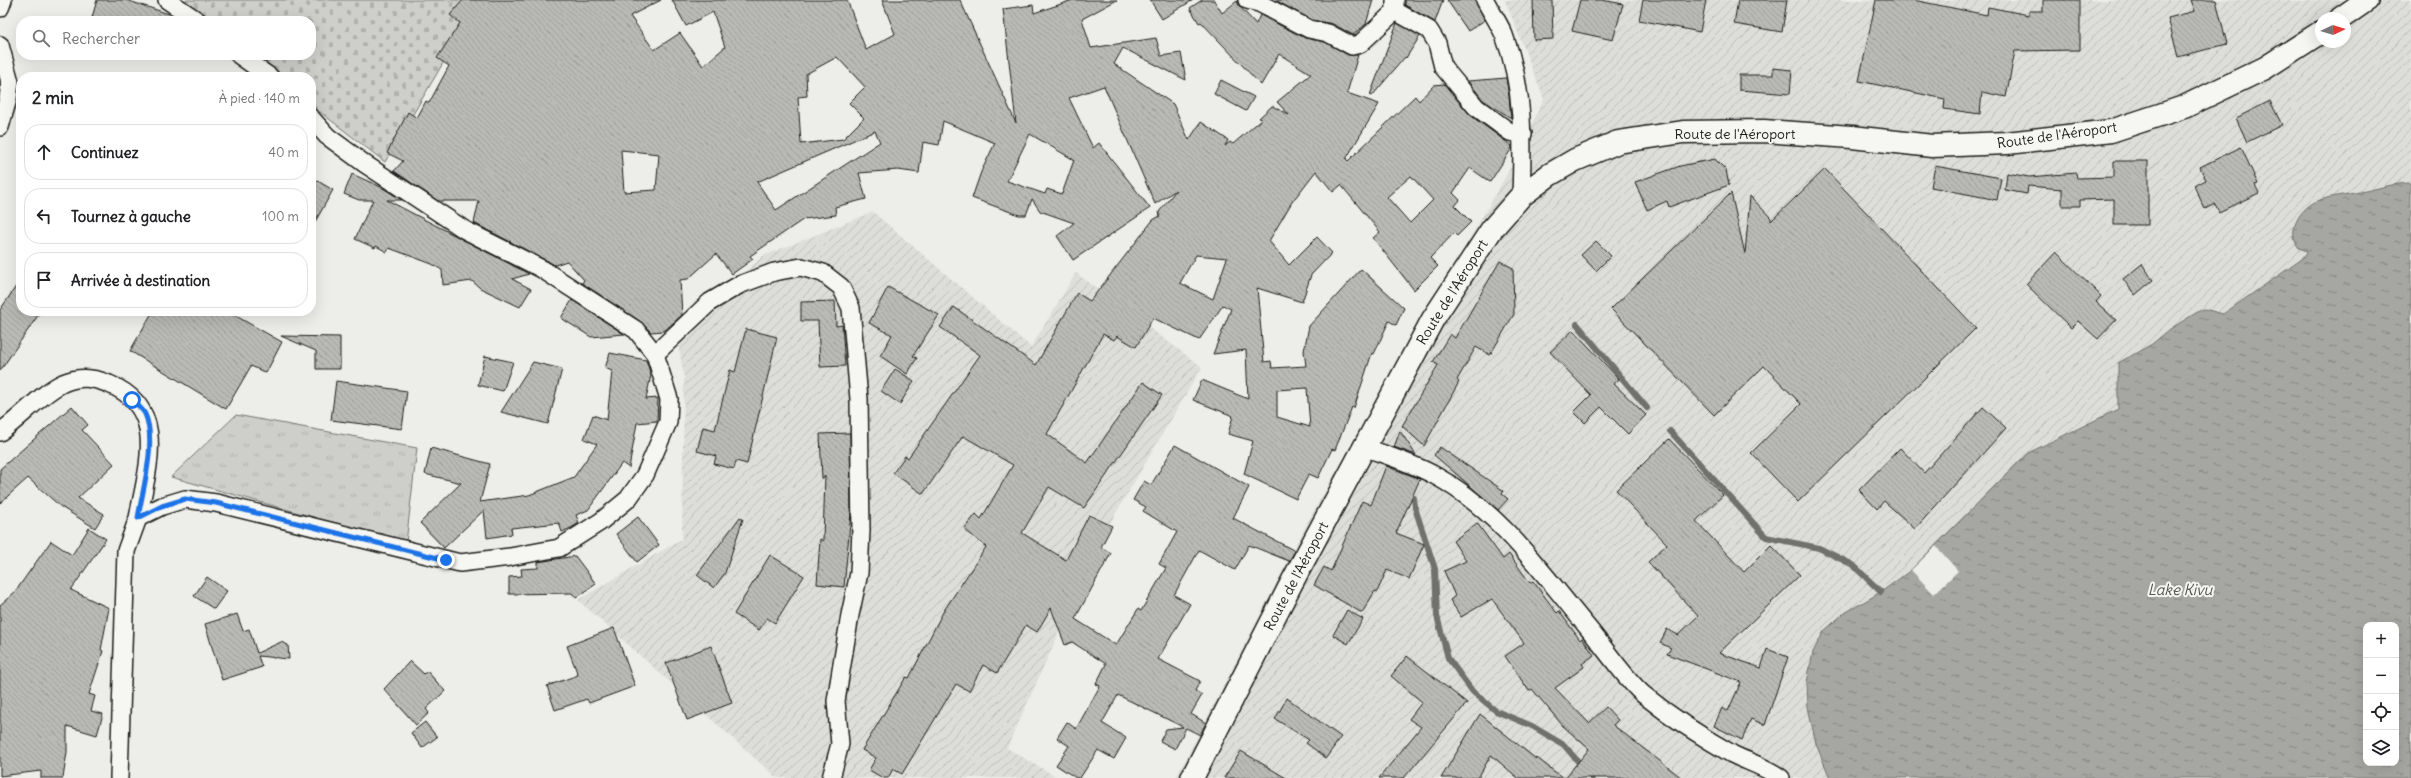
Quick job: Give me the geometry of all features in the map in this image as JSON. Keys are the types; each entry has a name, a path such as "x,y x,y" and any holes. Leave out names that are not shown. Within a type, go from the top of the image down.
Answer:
{"highway":[{"path":"2350,12 2367,0"},
{"name":"Route de l'Aéroport","path":"1192,778 1291,584 1433,319 1492,229 1521,196 1549,175 1575,160 1618,142 1683,132 1764,131 1852,137 1932,146 2007,143 2111,131 2197,101 2265,68 2315,36"}],"street":[{"path":"0,8 3,0"},
{"path":"166,0 190,16"},
{"path":"1247,0 1258,3 1309,29 1328,33 1352,46 1360,44 1395,6 1429,30 1437,43 1443,67 1476,107 1510,132 1523,134"},
{"path":"1485,0 1504,35 1519,92 1523,134 1521,196"},
{"path":"0,45 3,65 10,82 8,99 0,127"},
{"path":"246,60 263,72"},
{"path":"138,518 162,506 185,499 216,503 460,563 480,562 559,548 600,522 628,499 645,475 668,422 669,399 656,354 636,330 542,268 465,230 365,164 327,136 316,124"},
{"path":"656,354 710,302 739,285 774,272 801,267 823,273 841,287 851,308 859,400 861,530 859,573 850,615 836,701 840,744 831,778"},
{"path":"0,432 61,384 80,377 99,380 114,386 132,400 144,412 149,425 148,458 138,518 126,551 119,778"},
{"path":"1364,447 1407,462 1435,476 1494,519 1545,576 1643,694 1680,721 1732,754 1771,770 1780,778"}],"shaded area":[{"path":"1505,0 2411,0 2411,183 2384,186 2315,202 2303,211 2296,221 2302,249 2307,251 2305,257 2223,314 2199,311 2170,329 2152,344 2128,356 2118,409 2028,453 1911,570 1881,592 1813,652 1807,683 1808,707 1816,744 1830,778 1176,778 1313,512 1511,167 1544,99"},
{"path":"873,212 1031,347 1076,273 1202,367 1103,535 1007,748 1058,778 777,778 578,600 682,539 684,377 676,332 763,256"}],"green space":[{"path":"172,0 480,0 385,162 316,109 316,72 267,72 252,60 316,60 316,16 193,16"},
{"path":"236,415 417,448 406,543 171,477"}],"water":[{"name":"Lake Kivu","path":"2411,183 2411,778 1830,778 1816,744 1808,707 1807,682 1813,652 1824,631 1843,614 1881,592 1911,570 2028,453 2118,409 2118,363 2152,344 2170,329 2199,311 2204,309 2223,314 2305,257 2307,251 2299,248 2295,242 2294,229 2299,216 2309,206 2326,198 2391,185"}],"pier":[{"path":"1936,546 1958,571 1934,594 1911,570"}],"building":[{"path":"97,0 126,0 172,16 92,16"},
{"path":"463,0 661,0 630,16 654,50 680,33 703,66 725,47 713,12 686,26 672,0 847,0 866,50 895,34 882,0 960,0 1016,123 1003,9 1033,5 1034,13 1073,0 1117,0 1082,19 1091,48 1156,38 1161,56 1181,53 1186,80 1123,48 1114,64 1173,104 1189,140 1201,122 1228,140 1225,146 1230,142 1233,144 1262,119 1259,118 1272,106 1289,115 1277,102 1311,74 1279,54 1261,85 1201,22 1199,23 1190,8 1202,0 1214,0 1222,13 1237,1 1240,7 1256,24 1260,15 1305,38 1325,42 1348,55 1358,55 1347,93 1379,104 1346,159 1348,161 1415,96 1419,101 1434,85 1444,84 1470,115 1512,146 1512,148 1490,182 1470,168 1453,193 1460,200 1455,206 1471,222 1457,236 1454,233 1430,258 1438,266 1414,290 1373,238 1380,232 1341,185 1333,192 1316,171 1292,202 1269,241 1289,265 1317,237 1332,253 1311,275 1302,302 1257,288 1264,362 1271,361 1272,368 1306,366 1304,351 1309,326 1361,269 1404,308 1396,325 1389,321 1374,354 1372,353 1354,408 1352,407 1335,450 1332,449 1318,478 1309,474 1296,499 1244,474 1253,441 1228,434 1233,416 1193,400 1202,380 1248,399 1246,350 1213,354 1231,309 1223,305 1199,340 1153,318 1136,347 1117,336 1114,340 1103,334 1047,434 1087,463 1143,382 1162,395 1084,508 1049,487 1022,533 1066,560 1089,515 1112,526 1101,547 1111,553 1075,619 1116,645 1138,609 1141,611 1166,568 1159,564 1177,532 1143,511 1146,507 1133,500 1144,481 1151,485 1175,445 1249,487 1233,518 1295,551 1289,561 1249,545 1235,570 1199,550 1174,595 1190,604 1158,659 1200,681 1195,691 1202,695 1191,714 1206,723 1200,735 1186,728 1175,749 1160,741 1166,729 1183,727 1118,695 1102,723 1126,738 1114,759 1098,750 1080,778 1076,778 1056,765 1069,746 1057,738 1067,722 1076,729 1100,686 1096,684 1106,664 1072,642 1065,645 1051,608 1037,632 1026,625 997,673 983,665 969,691 956,684 902,774 893,769 888,778 883,778 869,770 876,758 862,750 906,677 909,678 943,612 986,547 964,529 976,514 981,519 1013,465 963,436 923,494 893,473 905,456 908,458 980,355 940,327 954,307 1036,365 1077,293 1090,301 1153,220 1160,216 1159,212 1176,190 1155,204 1104,86 1069,98 1093,148 1099,143 1150,208 1073,260 1057,236 1074,223 1040,211 1032,199 1026,215 1019,215 972,198 981,172 995,143 943,121 939,145 923,142 919,173 898,170 859,173 866,199 835,207 836,215 804,219 750,256 753,259 732,274 716,254 688,279 680,280 682,315 664,331 651,332 641,322 582,283 584,280 567,261 555,265 474,223 479,201 438,201 394,171 403,161 387,153 408,112 417,118 426,101 429,103 449,66 437,58 460,23 450,15","holes":["837,57 865,87 849,103 864,118 843,139 801,144 798,97 807,96 806,74","875,131 880,142 776,210 757,182","1030,134 1074,160 1062,194 1047,189 1045,194 1007,181","621,150 659,154 656,190 624,192","1411,176 1433,200 1410,223 1387,197","1196,255 1227,258 1213,299 1180,283","1307,388 1310,427 1277,417 1277,390"]},
{"path":"1150,0 1193,0 1162,19"},
{"path":"1275,0 1373,0 1366,24 1353,35 1333,24 1312,20"},
{"path":"1405,0 1443,0 1435,22 1405,5"},
{"path":"1447,0 1475,0 1485,20 1468,31"},
{"path":"1533,0 1552,0 1553,39 1534,40"},
{"path":"1580,0 1602,0 1623,4 1613,40 1572,31"},
{"path":"1643,0 1706,0 1700,32 1639,20"},
{"path":"1738,0 1787,0 1782,32 1734,24"},
{"path":"1876,0 1913,0 1987,15 1988,7 2029,15 2029,11 2043,11 2043,0 2080,0 2080,50 2015,51 2006,97 1982,92 1980,114 1944,109 1945,99 1859,81"},
{"path":"2191,0 2216,0 2227,44 2178,57 2168,18 2195,11"},
{"path":"1397,23 1420,36 1406,58 1405,57 1372,96 1370,95"},
{"path":"1773,68 1792,70 1790,94 1739,90 1739,75 1773,75"},
{"path":"1506,78 1511,118 1483,100 1468,81"},
{"path":"1221,80 1254,97 1246,111 1214,94"},
{"path":"2270,101 2282,125 2247,142 2236,118"},
{"path":"2241,147 2258,184 2255,185 2259,193 2219,212 2215,204 2205,209 2194,186 2206,180 2200,167"},
{"path":"1715,159 1726,170 1729,185 1669,207 1667,201 1647,210 1635,182 1680,166"},
{"path":"2114,161 2148,161 2148,225 2114,225 2114,199 2080,200 2080,206 2062,206 2062,189 2028,186 2027,194 2005,190 2007,173 2029,177 2076,173 2077,178 2114,177"},
{"path":"1935,166 2001,178 1997,200 1931,187"},
{"path":"1825,169 1976,328 1798,502 1751,453 1801,404 1764,366 1714,415 1611,309 1731,193 1745,254 1750,196 1771,218 1771,221"},
{"path":"352,174 381,187 402,200 387,200 529,274 512,279 531,289 520,307 480,288 472,281 443,285 442,270 432,264 389,248 387,252 376,246 375,248 355,239 373,200 359,200 344,194"},
{"path":"316,180 333,190 316,220"},
{"path":"1596,241 1611,256 1596,271 1581,255"},
{"path":"2056,252 2101,296 2096,302 2116,320 2098,339 2078,321 2071,328 2026,284"},
{"path":"1500,261 1513,268 1514,314 1490,355 1476,347 1457,380 1459,382 1424,446 1402,426 1438,365 1433,362 1450,334 1455,338"},
{"path":"2142,264 2153,280 2135,295 2123,279"},
{"path":"16,286 16,316 38,316 0,371 0,310"},
{"path":"888,287 939,315 913,356 917,358 907,374 880,356 892,335 869,323"},
{"path":"572,300 624,334 591,337 561,318"},
{"path":"835,301 836,326 842,325 845,366 820,367 818,321 801,321 801,302"},
{"path":"150,316 236,316 282,342 266,373 251,366 226,409 130,351"},
{"path":"746,329 777,337 747,464 736,461 734,469 714,464 716,456 697,451 703,427 715,430 730,370 735,372"},
{"path":"1573,330 1619,379 1614,384 1646,415 1628,434 1601,407 1585,423 1574,412 1591,395 1550,352"},
{"path":"281,336 340,337 340,369 316,369 316,351"},
{"path":"610,353 646,360 651,375 646,399 658,398 657,421 637,423 629,468 622,463 588,510 576,515 579,523 562,532 559,523 511,528 512,534 487,538 484,510 444,548 420,523 461,483 425,474 431,448 490,464 480,502 529,495 574,477 597,444 584,439 593,415 607,420 612,371 605,368"},
{"path":"485,356 513,362 503,391 478,385"},
{"path":"533,362 562,369 548,424 501,412"},
{"path":"895,369 914,381 900,404 881,391"},
{"path":"336,381 407,391 402,429 331,420"},
{"path":"72,406 88,425 82,430 114,464 78,498 104,514 95,528 61,507 28,478 0,503 0,469"},
{"path":"1983,407 2006,428 1915,529 1884,501 1877,509 1859,490 1900,448 1924,473"},
{"path":"1400,431 1416,455 1394,447"},
{"path":"850,433 851,513 844,587 817,584 820,539 823,541 825,475 822,479 820,434"},
{"path":"1669,439 1723,495 1696,521 1744,572 1771,545 1800,575 1719,653 1761,668 1767,649 1788,657 1765,725 1751,719 1742,740 1714,726 1722,708 1728,711 1741,682 1667,654 1671,648 1660,643 1667,629 1678,635 1698,616 1648,562 1667,544 1616,490"},
{"path":"1440,447 1504,491 1502,494 1508,499 1498,510 1434,455"},
{"path":"1386,466 1420,479 1396,533 1424,544 1409,579 1387,570 1377,592 1375,591 1362,613 1314,585 1324,567 1331,571 1362,501 1371,505"},
{"path":"638,517 659,545 637,562 616,534"},
{"path":"740,517 743,519 725,573 714,588 697,575"},
{"path":"1477,523 1503,559 1509,554 1530,583 1533,581 1557,613 1559,611 1580,640 1582,638 1594,655 1582,664 1584,667 1555,688 1589,723 1606,707 1618,720 1613,725 1682,778 1565,778 1589,749 1563,726 1532,689 1529,691 1505,656 1524,643 1492,599 1461,617 1450,600 1455,596 1444,571 1466,561 1453,541"},
{"path":"89,528 106,539 71,590 109,608 101,650 103,651 89,694 95,696 91,711 103,714 97,735 67,726 67,752 63,778 41,778 41,771 0,776 0,605 15,592 51,541 72,555"},
{"path":"770,555 804,576 775,623 767,618 759,630 734,614"},
{"path":"575,556 596,584 576,598 572,593 509,594 509,577 522,576 521,569 538,568 538,562"},
{"path":"207,577 227,591 214,609 194,596"},
{"path":"1347,610 1363,619 1348,644 1333,635"},
{"path":"237,614 243,631 249,629 257,653 281,642 288,645 289,659 258,656 262,667 222,680 205,624"},
{"path":"614,628 635,686 589,703 587,699 555,710 547,686 578,675 567,646"},
{"path":"711,646 732,703 687,720 666,663"},
{"path":"1407,656 1467,703 1404,778 1379,778 1421,727 1409,719 1422,702 1391,676"},
{"path":"410,661 424,674 427,671 445,691 426,709 429,713 416,725 384,689"},
{"path":"1287,698 1341,737 1326,758 1306,743 1309,740 1275,719"},
{"path":"1480,714 1536,759 1537,758 1563,778 1518,778 1491,755 1478,778 1441,778"},
{"path":"425,722 437,737 422,748 411,733"},
{"path":"1241,751 1286,778 1224,778"}],"waterway":[{"path":"1577,324 1647,408"},
{"path":"1670,431 1766,537 1819,548 1853,565 1881,592"},
{"path":"1414,498 1415,508 1435,569 1437,616 1448,658 1473,692 1496,711 1532,726 1564,745 1592,778"}],"route":[{"path":"132,400 144,412 149,425 148,458 138,518 162,506 185,499 216,503 446,560"}]}
